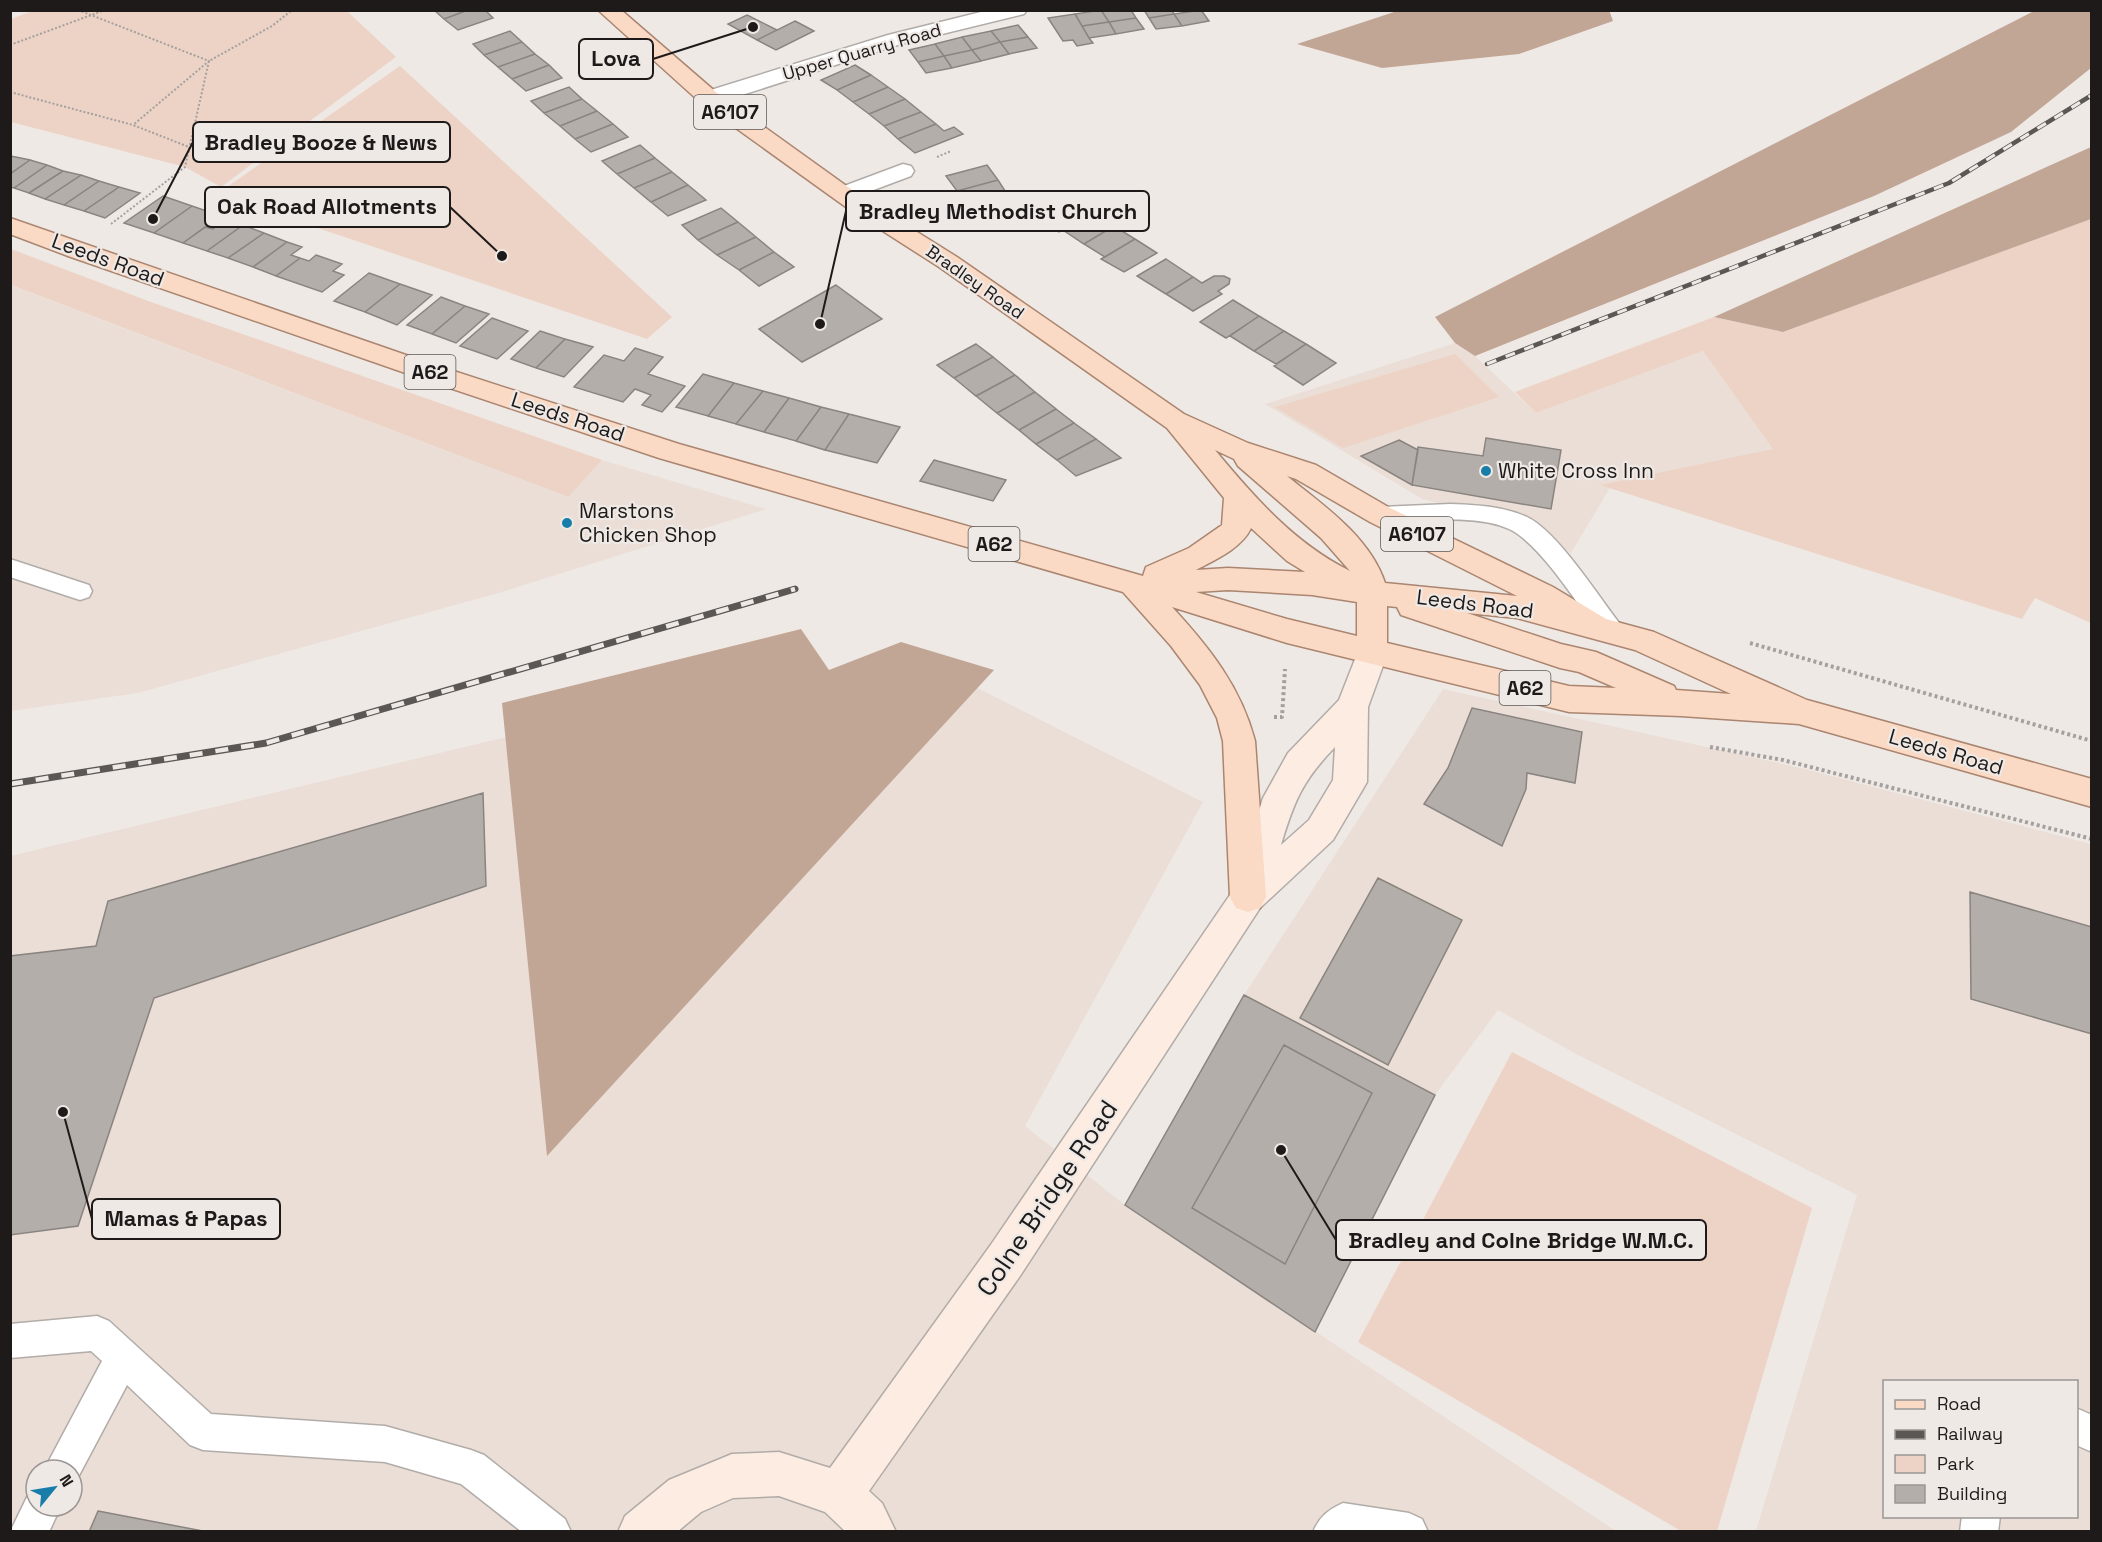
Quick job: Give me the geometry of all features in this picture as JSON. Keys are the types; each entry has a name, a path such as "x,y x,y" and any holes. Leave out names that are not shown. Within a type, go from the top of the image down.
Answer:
{"main road":[{"name":"Bradley Road","path":"608,10 709,98 844,194 948,262 1174,420 1238,450 1306,472 1380,515 1542,595 1603,628"},
{"name":"Leeds Road","path":"10,225 77,251 412,366 669,451 1133,584 1287,631 1569,699 1681,703 1800,711"},
{"name":"Bradley Road","path":"1174,420 1238,496 1283,543 1324,572 1372,593 1475,629 1560,656 1585,661 1681,703"},
{"path":"1238,450 1335,534 1359,559 1368,574 1372,593 1372,652"},
{"path":"1238,496 1236,529 1221,544 1198,558 1133,584 1210,672 1235,719 1239,741 1248,897"},
{"name":"Leeds Road","path":"1133,584 1228,579 1312,584 1372,593 1517,607 1643,640 1800,711 2091,793"},
{"name":"Colne Bridge Road","path":"839,1494 1005,1261 1248,897 1321,830 1350,782 1352,707 1372,652"},
{"name":"Colne Bridge Road","path":"1248,897 1275,808 1300,762 1352,707"},
{"path":"641,1532 685,1496 732,1476 778,1474 839,1494 866,1519 873,1532"}],"street":[{"name":"Upper Quarry Road","path":"709,98 895,39 1012,11"},
{"path":"844,194 903,171"}],"lane":[{"path":"1380,515 1473,513 1520,523 1547,548 1603,628"},
{"path":"10,568 80,591"},
{"path":"10,1341 97,1333 203,1432 385,1444 471,1468 552,1532"},
{"path":"68,1458 123,1357"},
{"path":"29,1532 36,1518"},
{"path":"1332,1532 1343,1522 1409,1532"}],"path":[{"path":"78,10 209,61"},
{"path":"10,45 105,10"},
{"path":"134,125 209,61 272,26 292,10"},
{"path":"77,251 185,167 209,61"},
{"path":"10,92 134,125 189,147"},
{"path":"1749,642 2091,741"},
{"path":"1702,746 1783,760 2091,839"}],"shaded area":[{"path":"1609,10 1613,21 1519,54 1382,68 1297,44 1397,11"},
{"path":"2036,10 2091,11 2091,68 2011,132 1874,196 1475,356 1455,343 1435,317"},
{"path":"2091,147 2091,219 1783,332 1714,317"},
{"path":"10,285 567,497 602,460 766,509 502,592 138,693 11,711"},
{"path":"1455,343 1475,356 1536,413 1703,351 1774,449 1610,488 1571,553 1520,523 1422,499 1265,404"},
{"path":"801,629 829,670 901,642 994,670 547,1156 502,703"},
{"path":"926,662 1203,802 1025,1126 1125,1205 1616,1531 11,1531 10,856 498,739"},
{"path":"1443,689 1801,768 2091,844 2091,1531 1756,1531 1857,1195 1578,1055 1498,1010 1435,1095 1244,995"}],"green space":[{"path":"32,11 347,11 396,57 221,187 185,167 11,122 11,19"},
{"path":"400,66 672,317 647,339 217,194"},
{"path":"2091,219 2091,623 2035,598 2022,619 1600,485 1773,449 1703,351 1536,413 1515,392 1714,317 1783,332"},
{"path":"11,249 151,302 602,460 568,497 11,285"},
{"path":"1455,354 1499,397 1343,448 1275,407"},
{"path":"1512,1052 1812,1208 1717,1531 1681,1531 1358,1342"}],"building":[{"path":"434,10 468,10 444,19"},
{"path":"468,10 485,10 493,18 458,30 444,19"},
{"path":"1101,10 1131,10 1136,18 1109,22"},
{"path":"1101,10 1109,22 1082,26 1075,14"},
{"path":"1144,10 1172,10 1174,14 1149,18"},
{"path":"1201,10 1209,21 1182,26 1174,14"},
{"path":"1075,14 1093,43 1077,46 1073,40 1063,41 1048,18"},
{"path":"1174,14 1182,26 1156,29 1149,18"},
{"path":"747,15 777,30 757,40 728,24"},
{"path":"1136,18 1144,29 1116,34 1109,22"},
{"path":"795,21 814,31 776,50 757,40"},
{"path":"1109,22 1116,34 1089,38 1082,26"},
{"path":"1018,25 1028,37 1000,42 991,31"},
{"path":"510,31 522,42 484,55 473,44"},
{"path":"991,31 1000,42 972,50 962,37"},
{"path":"962,37 972,50 944,56 935,44"},
{"path":"1028,37 1037,48 1009,54 1000,42"},
{"path":"522,42 535,54 498,67 484,55"},
{"path":"1000,42 1009,54 981,61 972,50"},
{"path":"935,44 944,56 918,62 909,50"},
{"path":"972,50 981,61 952,68 944,56"},
{"path":"535,54 549,65 512,79 498,67"},
{"path":"944,56 952,68 926,73 918,62"},
{"path":"549,65 562,78 526,91 512,79"},
{"path":"855,65 871,75 837,90 821,80"},
{"path":"871,75 888,87 853,102 837,90"},
{"path":"569,87 582,99 544,113 531,101"},
{"path":"888,87 905,99 869,114 853,102"},
{"path":"582,99 597,111 560,126 544,113"},
{"path":"905,99 921,112 884,126 869,114"},
{"path":"597,111 613,124 575,139 560,126"},
{"path":"921,112 936,124 898,139 884,126"},
{"path":"613,124 628,137 591,152 575,139"},
{"path":"936,124 944,131 954,127 963,134 915,153 898,139"},
{"path":"640,145 655,158 617,174 602,161"},
{"path":"11,156 30,160 10,174"},
{"path":"655,158 672,172 634,188 617,174"},
{"path":"30,160 47,165 14,188 10,187 10,174"},
{"path":"47,165 63,171 29,193 14,188"},
{"path":"987,165 998,180 957,191 946,176"},
{"path":"63,171 81,175 45,199 29,193"},
{"path":"672,172 688,185 651,202 634,188"},
{"path":"81,175 99,181 64,205 45,199"},
{"path":"998,180 1007,194 968,204 957,191"},
{"path":"99,181 119,187 84,211 64,205"},
{"path":"688,185 706,200 668,216 651,202"},
{"path":"119,187 140,193 105,218 84,211"},
{"path":"163,196 192,206 154,233 124,223"},
{"path":"1073,200 1093,214 1059,232 1037,220"},
{"path":"192,206 221,216 183,243 154,233"},
{"path":"721,208 738,222 698,240 682,225"},
{"path":"1093,214 1114,226 1084,244 1063,230"},
{"path":"226,219 243,225 207,251 183,243 205,227 213,229"},
{"path":"738,222 756,237 717,255 698,240"},
{"path":"243,225 264,233 228,258 207,251"},
{"path":"1114,226 1135,239 1105,257 1084,244"},
{"path":"264,233 287,242 253,267 228,258"},
{"path":"756,237 774,252 739,270 717,255"},
{"path":"1135,239 1157,253 1124,272 1101,259"},
{"path":"287,242 302,247 291,255 300,258 276,276 253,267"},
{"path":"774,252 794,267 759,286 739,270"},
{"path":"316,255 342,264 333,271 344,275 322,292 276,276 300,258 309,261"},
{"path":"1166,259 1193,277 1166,294 1137,276"},
{"path":"369,273 400,284 365,312 334,301"},
{"path":"1214,276 1224,276 1230,279 1229,284 1218,291 1222,294 1193,311 1166,294 1193,277 1202,283"},
{"path":"400,284 432,295 397,325 365,312"},
{"path":"836,285 882,319 802,362 759,329"},
{"path":"441,297 465,306 432,334 407,325"},
{"path":"1233,300 1259,316 1226,338 1200,322"},
{"path":"465,306 489,314 456,343 432,334"},
{"path":"1259,316 1284,331 1254,351 1230,336"},
{"path":"492,318 528,331 497,359 460,346"},
{"path":"540,331 565,339 536,368 511,359"},
{"path":"1284,331 1306,344 1276,364 1254,351"},
{"path":"565,339 593,347 564,377 536,368"},
{"path":"976,344 993,357 954,378 937,365"},
{"path":"1306,344 1336,363 1303,385 1274,366"},
{"path":"635,348 663,357 648,374 685,386 662,412 642,405 651,395 635,389 623,402 574,387 604,355 624,361"},
{"path":"993,357 1015,375 976,396 954,378"},
{"path":"703,374 734,383 708,416 676,407"},
{"path":"1015,375 1035,392 997,413 976,396"},
{"path":"734,383 763,391 736,424 708,416"},
{"path":"763,391 789,398 764,432 736,424"},
{"path":"1035,392 1056,409 1019,430 997,413"},
{"path":"789,398 821,407 796,441 764,432"},
{"path":"821,407 849,414 825,450 796,441"},
{"path":"1056,409 1074,423 1036,444 1019,430"},
{"path":"849,414 900,427 877,463 825,450"},
{"path":"1074,423 1096,439 1057,460 1036,444"},
{"name":"White Cross Inn","path":"1486,438 1561,450 1551,509 1412,485 1418,447 1483,456"},
{"path":"1096,439 1121,458 1076,476 1057,460"},
{"path":"1399,440 1418,450 1412,485 1361,456"},
{"path":"934,460 1006,480 993,501 920,481"},
{"path":"1472,708 1582,732 1575,783 1527,773 1526,789 1502,846 1424,804 1448,768"},
{"path":"483,793 486,886 154,998 78,1226 10,1235 10,956 96,946 108,901"},
{"path":"1378,878 1462,920 1388,1065 1300,1018"},
{"path":"1970,892 2092,927 2092,1034 1971,999"},
{"path":"1244,995 1435,1095 1315,1332 1125,1205"},
{"path":"1284,1045 1372,1093 1285,1264 1192,1208"},
{"path":"98,1511 208,1532 89,1532"}],"railway":[{"path":"1487,364 1949,183 2092,95"},
{"path":"10,784 266,743 795,589"}],"place":[{"name":"Lova","path":"753,27"},
{"name":"Bradley Booze & News","path":"153,219"},
{"name":"Oak Road Allotments","path":"502,256"},
{"name":"Bradley Methodist Church","path":"820,324"},
{"name":"White Cross Inn","path":"1486,471"},
{"name":"Marstons Chicken Shop","path":"567,523"},
{"name":"Mamas & Papas","path":"63,1112"},
{"name":"Bradley and Colne Bridge W.M.C.","path":"1281,1150"}]}
